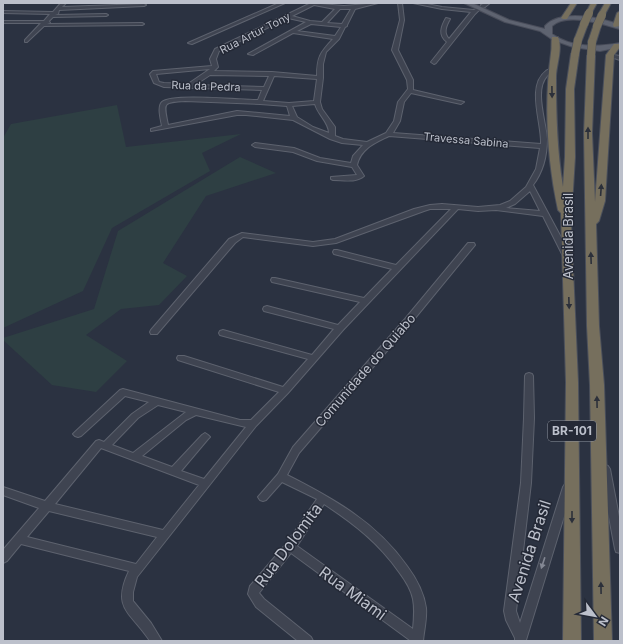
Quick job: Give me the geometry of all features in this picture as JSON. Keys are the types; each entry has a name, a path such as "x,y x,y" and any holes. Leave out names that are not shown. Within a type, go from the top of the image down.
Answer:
{"highway":[{"path":"565,18 574,3"},
{"name":"Avenida Brasil","path":"572,641 572,382 566,222 570,157 570,89 578,40 588,13 594,3"},
{"name":"Avenida Brasil","path":"602,641 598,434 588,133 592,42 608,3"},
{"path":"619,26 620,13"},
{"path":"552,36 556,45 552,69 558,191 566,222"},
{"path":"591,228 600,201 610,55 619,46"}],"main road":[{"path":"467,3 528,23 542,25 565,18 592,18 619,26"},
{"path":"480,6 507,21 542,30 564,43 600,49 619,46"},
{"path":"552,22 548,26 547,30 552,36"}],"street":[{"path":"27,41 56,13 64,3"},
{"path":"190,43 283,3"},
{"path":"313,3 336,8 353,9 376,3"},
{"name":"Rua Artur Tony","path":"189,86 209,73 215,67 213,59 218,50 313,3"},
{"path":"323,24 336,8 347,3"},
{"path":"333,178 361,176 354,165 356,156 368,144 388,134 397,122 401,102 410,91 411,85 395,50 402,20 400,3"},
{"path":"415,3 442,8 480,6"},
{"path":"56,13 144,5"},
{"path":"434,62 480,6"},
{"path":"332,138 332,127 319,109 317,102 321,58 345,26 353,9"},
{"path":"3,12 106,15"},
{"path":"287,16 310,22 345,26"},
{"path":"448,19 444,24 442,33 444,38 450,42"},
{"path":"3,22 142,24"},
{"path":"252,54 310,22"},
{"path":"293,32 337,38"},
{"path":"610,55 620,58"},
{"name":"Rua da Pedra","path":"215,67 155,72 153,74 155,81 159,84 266,89"},
{"path":"494,209 515,201 530,185 541,163 544,131 539,105 539,93 543,76 546,72 552,69"},
{"path":"209,73 272,74 320,78"},
{"path":"260,102 272,74"},
{"path":"410,91 461,102"},
{"path":"166,127 162,107 164,102 167,101 185,99 260,102 289,105 317,102"},
{"path":"289,105 294,118"},
{"path":"153,130 237,113 246,113 294,118 332,138 346,142 368,144"},
{"name":"Travessa Sabina","path":"388,134 543,146"},
{"path":"255,145 290,149 319,160 354,165"},
{"path":"541,163 556,164"},
{"path":"530,185 568,257"},
{"path":"154,332 237,237 246,235 304,244 320,244 336,241 429,207 494,209 546,214"},
{"path":"156,641 128,604 126,592 133,575 253,424 285,391 340,328 455,208"},
{"name":"Comunidade do Quiabo","path":"263,498 281,477 296,450 408,321 471,245"},
{"path":"337,252 398,268"},
{"path":"275,280 367,301"},
{"path":"267,309 340,328"},
{"path":"223,333 313,358"},
{"path":"180,358 285,391"},
{"path":"520,638 514,627 510,611 526,483 529,376"},
{"path":"78,434 123,392 240,423 253,424"},
{"path":"106,446 135,416 157,401"},
{"path":"135,457 183,418 195,411"},
{"name":"Avenida Brasil","path":"598,434 620,549"},
{"path":"174,472 205,437"},
{"path":"3,558 99,444 206,484"},
{"name":"Avenida Brasil","path":"520,638 572,473"},
{"name":"Rua Dolomita","path":"281,477 323,498 290,547 254,589 253,594 260,603 306,641"},
{"path":"3,491 47,506 166,534"},
{"path":"323,498 364,526 384,546 406,572 414,587 420,608 417,640"},
{"path":"19,539 138,569"},
{"name":"Rua Miami","path":"290,547 417,640"}],"shaded area":[{"path":"117,105 126,147 241,134 202,153 210,171 112,228 83,291 3,328 3,138 11,124"},
{"path":"240,157 276,173 206,196 163,263 187,276 159,305 121,309 86,335 127,361 96,392 52,385 3,340 3,338 94,309 118,231"}]}
